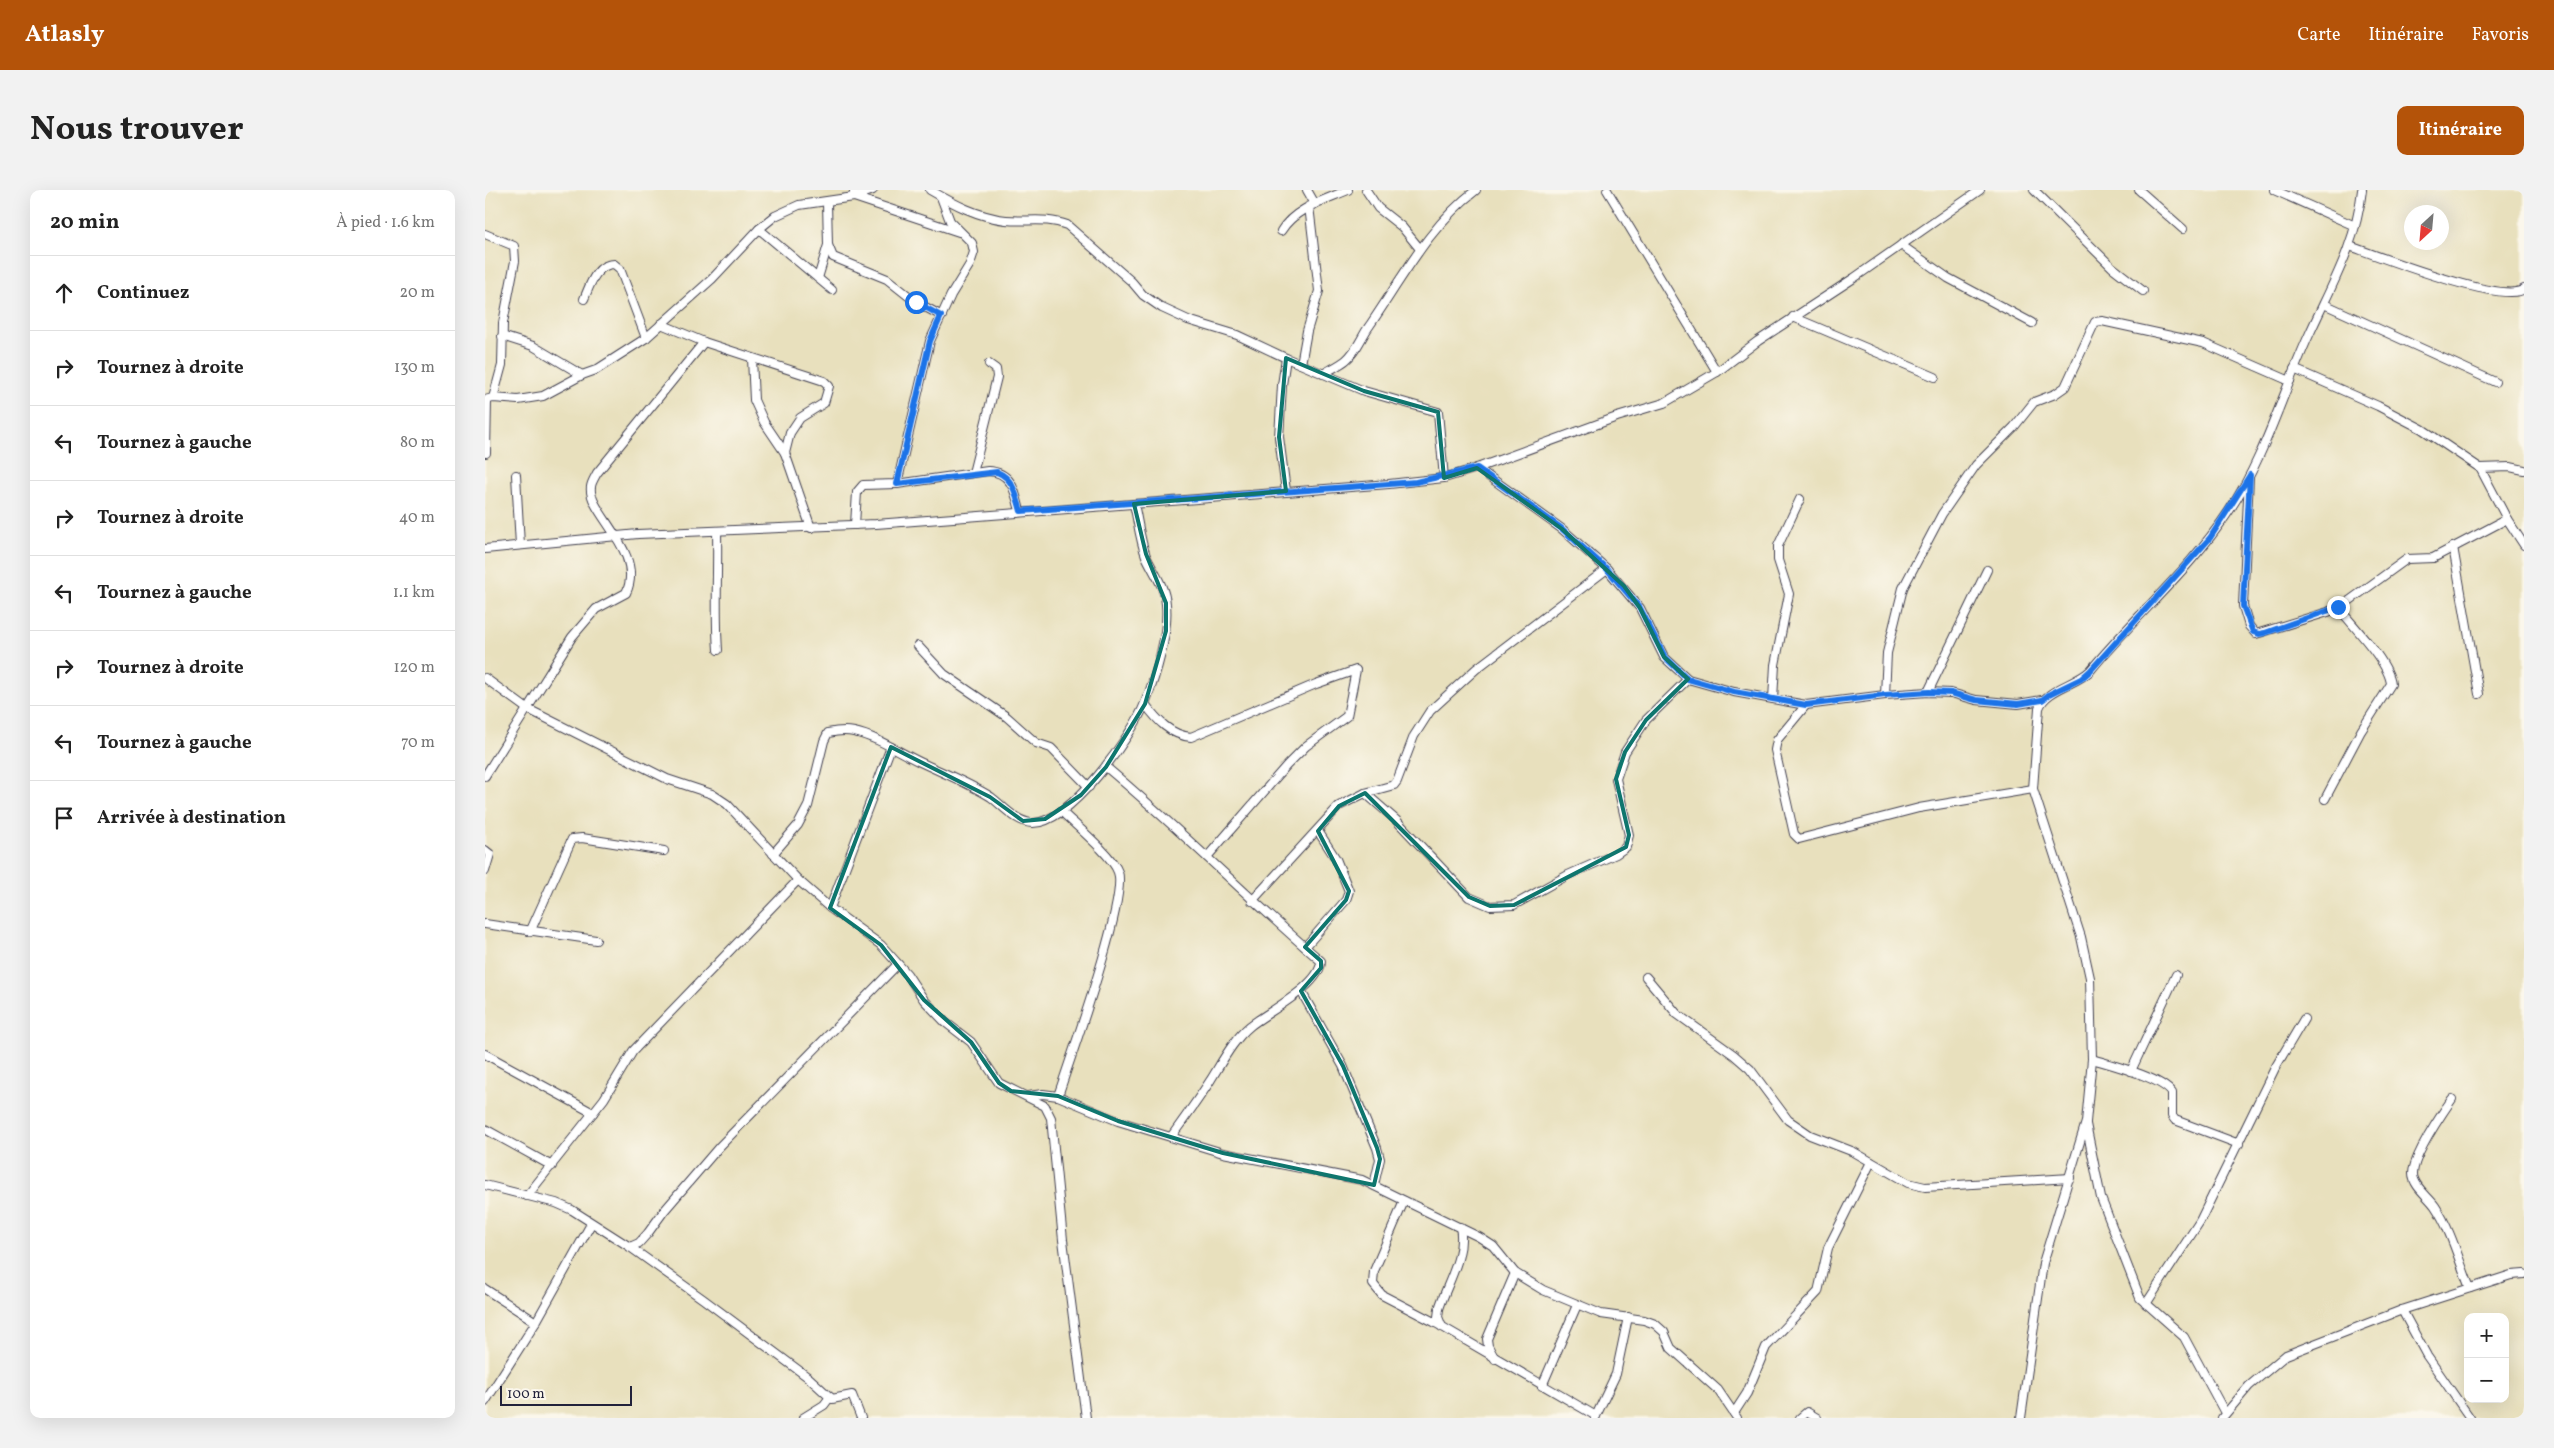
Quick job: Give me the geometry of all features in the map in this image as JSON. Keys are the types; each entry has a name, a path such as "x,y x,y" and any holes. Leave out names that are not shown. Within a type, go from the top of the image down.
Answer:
{"street":[{"path":"488,399 518,400 543,396 581,375 597,370 646,338 712,279 759,229 790,208 799,204 827,202 873,190"},
{"path":"930,190 983,216 1006,220 1055,220 1067,225 1133,282 1143,295 1162,308 1188,320 1237,336 1381,397 1438,412 1443,478"},
{"path":"1301,364 1307,332 1319,291 1319,279 1313,256 1312,205 1307,190"},
{"path":"1281,231 1289,220 1312,205 1348,190"},
{"path":"1365,190 1377,208 1402,227 1420,249"},
{"path":"1323,374 1345,361 1357,348 1365,332 1420,249 1449,212 1476,190"},
{"path":"1607,190 1717,372"},
{"path":"485,549 618,536 855,525 1389,484 1443,478 1477,468 1617,417 1664,403 1717,372 1793,317 1980,190"},
{"path":"2034,190 2112,267 2143,291"},
{"path":"2139,190 2183,229"},
{"path":"2274,190 2355,226"},
{"path":"1477,468 1561,528 1607,569 1640,608 1665,657 1688,679 1734,692 1806,705 1885,695 1929,692 1951,693 1976,700 2018,704 2042,700 2081,679 2090,671 2210,538 2250,475 2289,381 2338,278 2350,246 2362,190"},
{"path":"854,194 960,232"},
{"path":"897,484 930,341 951,295 971,264 974,252 972,243 950,220 941,196"},
{"path":"818,278 828,245 827,202"},
{"path":"759,229 832,290"},
{"path":"485,234 514,246 515,262 503,323 502,365 488,399 486,453"},
{"path":"828,245 833,256 887,279 916,302 941,316"},
{"path":"1901,245 1948,278 2032,323"},
{"path":"2350,246 2484,290 2512,293 2524,289"},
{"path":"584,299 593,276 608,264 614,264 620,270 646,338"},
{"path":"2324,304 2495,382"},
{"path":"1793,317 1935,377"},
{"path":"1885,695 1887,653 1903,588 1942,514 1976,464 2014,427 2033,402 2055,394 2065,386 2076,367 2091,326 2095,322 2102,321 2194,340 2289,381"},
{"path":"661,324 705,342 824,381 829,386 824,403 800,418 790,432 785,453"},
{"path":"502,336 533,346 581,375"},
{"path":"485,776 572,637 595,609 626,593 629,578 626,556 618,536 593,500 591,487 597,473 705,342"},
{"path":"752,358 754,400 764,422 785,453 811,528"},
{"path":"1286,358 1282,385 1279,437 1286,491"},
{"path":"973,473 997,377 996,368 989,364"},
{"path":"2294,370 2378,406 2422,429 2480,468 2507,519 2524,545"},
{"path":"2480,468 2510,467 2524,470"},
{"path":"855,525 857,492 863,485 897,484 973,473 997,472 1008,478 1013,484 1021,511"},
{"path":"516,475 520,545"},
{"path":"2250,475 2243,606 2253,632 2259,634 2338,607 2407,559 2427,560 2507,519"},
{"path":"1773,699 1775,665 1789,594 1778,560 1779,546 1800,499"},
{"path":"773,854 798,824 808,806 819,758 828,733 839,730 854,732 891,747 990,796 1023,821 1033,823 1061,811 1089,787 1106,767 1145,704 1166,631 1166,603 1161,585 1146,554 1134,504"},
{"path":"717,531 718,577 715,617 718,650"},
{"path":"2453,548 2479,694"},
{"path":"1252,901 1339,806 1365,793 1389,786 1397,781 1414,736 1423,720 1476,669 1607,569"},
{"path":"1929,692 1987,570"},
{"path":"2325,800 2361,731 2391,684 2389,676 2379,660 2338,607"},
{"path":"918,646 944,674 1007,717 1036,742 1051,748 1089,787"},
{"path":"1145,704 1158,721 1180,736 1191,737 1316,684 1356,670 1347,716 1306,746 1287,765 1207,857"},
{"path":"485,678 526,708 667,779 719,798 798,880 830,908 881,945 899,964 924,1000 945,1022 971,1042 999,1083 1011,1091 1028,1096 1045,1106 1051,1118 1063,1240 1086,1418"},
{"path":"1365,793 1396,820 1469,898 1490,906 1514,905 1568,874 1616,854 1626,847 1629,835 1616,780 1625,752 1646,720 1688,679"},
{"path":"2021,1418 2043,1263 2086,1122 2092,1059 2088,970 2081,937 2033,789 2035,739 2042,700"},
{"path":"1806,705 1777,740 1775,750 1794,834 1799,839 1919,808 2033,789"},
{"path":"830,908 891,747"},
{"path":"1106,767 1162,814 1252,901 1321,962 1318,975 1301,991 1271,1009 1248,1028 1233,1045 1199,1099 1171,1137"},
{"path":"1058,1096 1104,952 1121,883 1114,863 1061,811"},
{"path":"1305,947 1346,900 1349,891 1336,859 1318,831"},
{"path":"530,932 572,839 582,838 664,851"},
{"path":"485,850 490,854 485,871"},
{"path":"527,1196 593,1113 633,1051 798,880"},
{"path":"485,924 596,940"},
{"path":"630,1247 639,1243 648,1233 664,1211 719,1147 899,964"},
{"path":"2131,1070 2175,975"},
{"path":"1646,977 1677,1014 1734,1055 1750,1069 1788,1120 1811,1136 1871,1162 1908,1183 1925,1187 2070,1178"},
{"path":"1301,991 1343,1066 1374,1139 1380,1159 1373,1185"},
{"path":"2146,1304 2200,1221 2275,1068 2304,1019"},
{"path":"485,1054 593,1113"},
{"path":"2092,1059 2131,1070 2169,1089 2172,1093 2173,1116 2175,1120 2239,1144"},
{"path":"1028,1096 1043,1094 1058,1096 1118,1120 1223,1153 1362,1180 1460,1227 1493,1246 1515,1273 1543,1290 1577,1306 1615,1318 1628,1317 1655,1324 1664,1332 1671,1348 1718,1390 1735,1416 1747,1393 1765,1347 1818,1292 1828,1248 1871,1162"},
{"path":"2452,1098 2428,1136 2413,1174 2415,1181 2435,1207 2444,1223 2469,1288"},
{"path":"2086,1122 2101,1198 2140,1298 2173,1325 2184,1337 2223,1416 2249,1386 2286,1355 2402,1310 2511,1275 2524,1274"},
{"path":"485,1129 552,1166"},
{"path":"485,1185 556,1202 630,1247 757,1338 809,1378 830,1397 836,1399 852,1395 861,1418"},
{"path":"1405,1201 1374,1271 1373,1284 1381,1295 1442,1327 1595,1417 1616,1374 1628,1317"},
{"path":"485,1402 537,1322 591,1224"},
{"path":"1442,1327 1438,1317 1439,1309 1461,1251 1460,1227"},
{"path":"1495,1359 1487,1338 1515,1273"},
{"path":"485,1289 537,1322"},
{"path":"1542,1386 1577,1306"},
{"path":"2402,1310 2427,1356 2470,1418"},
{"path":"803,1418 824,1405 830,1397"},
{"path":"1800,1418 1807,1412 1817,1418"}],"highlighted area":[{"path":"1286,358 1364,391 1438,412 1444,478 1477,468 1562,529 1624,586 1640,608 1664,657 1688,679 1646,720 1625,752 1616,779 1629,835 1626,847 1514,905 1490,906 1469,897 1365,793 1339,806 1318,831 1349,891 1346,900 1305,947 1321,961 1321,968 1301,991 1343,1066 1377,1148 1380,1159 1374,1185 1223,1153 1118,1121 1058,1096 1011,1091 999,1083 971,1042 924,1000 881,945 830,908 891,747 990,797 1023,821 1045,819 1081,795 1106,767 1145,704 1166,631 1166,603 1146,554 1134,504 1286,491 1279,437"}],"route":[{"path":"916,302 941,316 930,341 897,484 988,471 997,472 1003,474 1013,484 1021,511 1416,482 1443,478 1477,468 1561,528 1607,569 1624,586 1640,608 1665,657 1688,679 1734,692 1806,705 1885,695 1929,692 1951,693 1976,700 2018,704 2042,700 2081,679 2090,671 2210,538 2250,475 2243,575 2243,606 2249,626 2256,634 2265,633 2338,607"}]}
